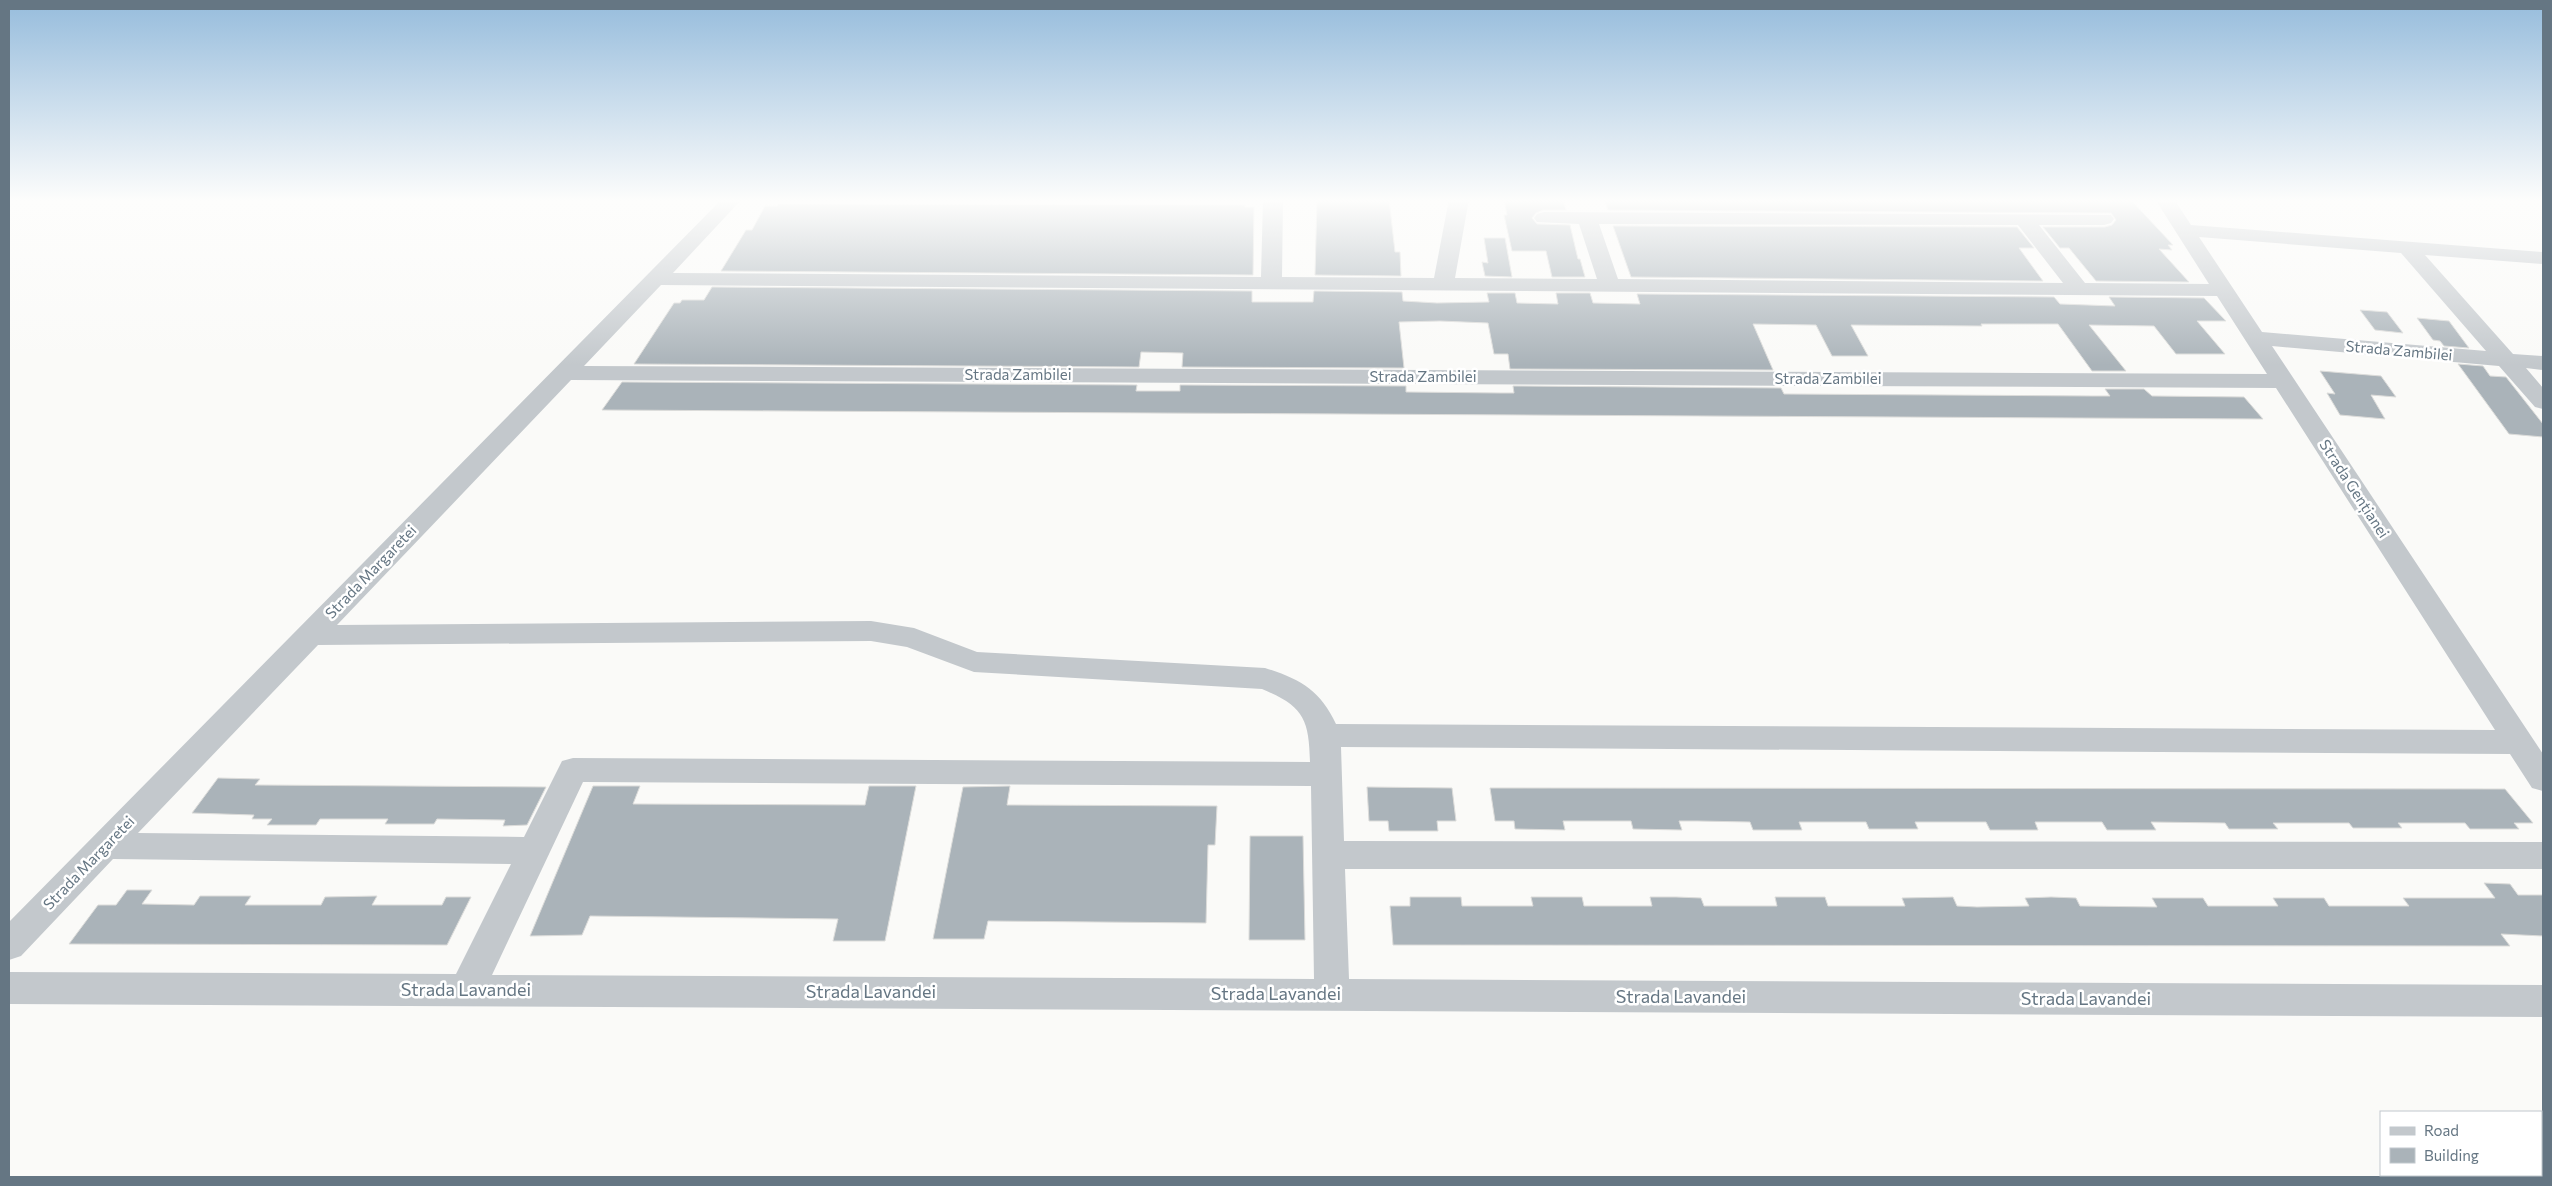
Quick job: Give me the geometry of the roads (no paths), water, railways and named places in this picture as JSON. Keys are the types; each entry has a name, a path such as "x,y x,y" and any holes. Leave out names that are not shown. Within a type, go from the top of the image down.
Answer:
{"street":[{"name":"Strada Margaretei","path":"9,945 679,254"},
{"path":"1271,284 1272,254"},
{"path":"1443,285 1449,254"},
{"path":"1599,254 1610,286"},
{"path":"2052,254 2079,289"},
{"name":"Strada Gențianei","path":"2200,254 2543,779"},
{"path":"2413,254 2543,402"},
{"path":"2498,254 2543,258"},
{"path":"655,279 2223,290"},
{"name":"Strada Zambilei","path":"2255,338 2543,363"},
{"name":"Strada Zambilei","path":"564,374 2283,381"},
{"path":"310,635 892,633 914,638 974,662 1265,679 1287,687 1305,698 1320,716 1325,735 1332,995"},
{"path":"1325,735 2519,742"},
{"path":"467,990 572,770 1326,774"},
{"path":"104,846 534,851"},
{"path":"1328,855 2543,855"},
{"name":"Strada Lavandei","path":"9,988 2543,1001"}]}
